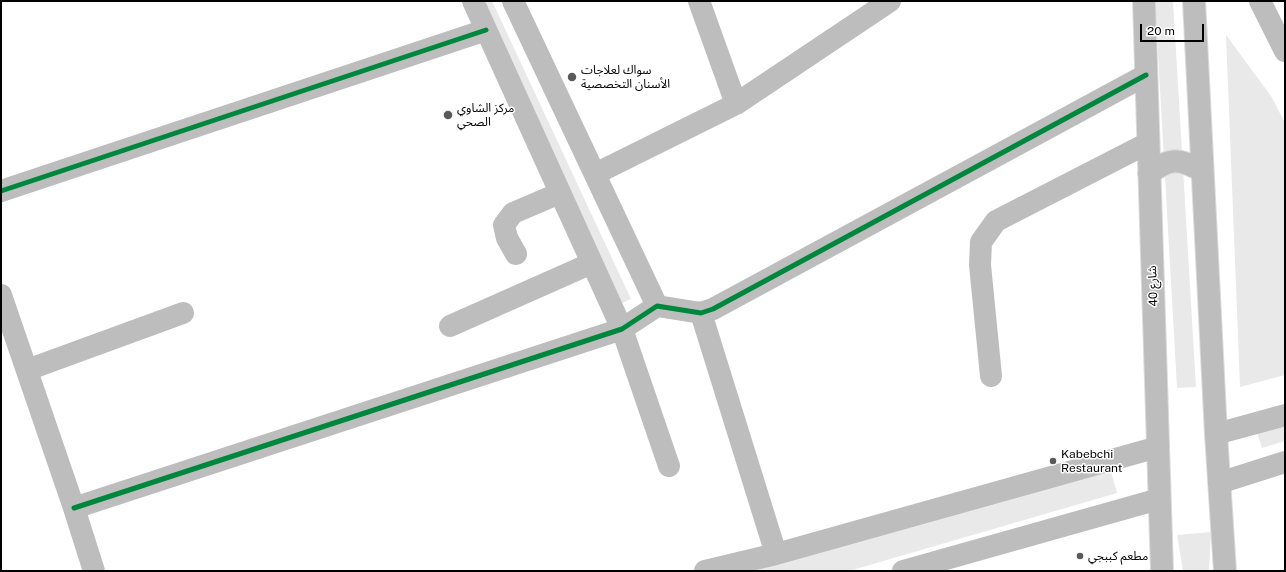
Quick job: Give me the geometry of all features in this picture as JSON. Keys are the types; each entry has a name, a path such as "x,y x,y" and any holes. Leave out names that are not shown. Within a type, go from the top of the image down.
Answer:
{"street":[{"path":"473,1 622,329 669,466"},
{"path":"513,1 658,306"},
{"path":"699,1 736,104"},
{"path":"596,174 736,104 890,1"},
{"name":"شارع 40","path":"1144,1 1162,571"},
{"path":"1194,1 1216,434 1225,571"},
{"path":"1260,1 1285,51"},
{"path":"1,191 486,30"},
{"path":"74,508 622,329 658,306 701,313 720,305 1146,75"},
{"path":"990,376 980,265 981,242 996,221 1148,143"},
{"path":"1149,174 1156,168 1168,162 1178,161 1189,163 1202,171"},
{"path":"516,254 507,238 504,224 514,213 560,193"},
{"path":"450,326 592,263"},
{"path":"1,295 94,571"},
{"path":"27,370 183,313"},
{"path":"701,313 776,554"},
{"path":"1216,434 1285,415"},
{"path":"705,571 776,554 1158,447"},
{"path":"1219,482 1285,462"},
{"path":"903,571 1159,499"}],"shaded area":[{"path":"471,1 492,1 631,299 614,307"},
{"path":"1155,1 1173,1 1196,387 1177,388"},
{"path":"1226,35 1271,96 1285,123 1285,375 1240,387"},
{"path":"1285,418 1285,441 1262,448 1255,427"},
{"path":"1110,468 1117,493 849,571 754,571"},
{"path":"1211,532 1209,571 1183,571 1177,535"}],"cycle path":[{"path":"1,191 486,30"},
{"path":"74,508 622,329 657,306 701,313 713,309 1146,75"}],"place":[{"name":"سواك لعلاجات الأسنان التخصصية","path":"572,77"},
{"name":"مركز الشاوي الصحي","path":"448,115"},
{"name":"Kabebchi Restaurant","path":"1053,461"},
{"name":"مطعم كببجي","path":"1080,556"}]}
